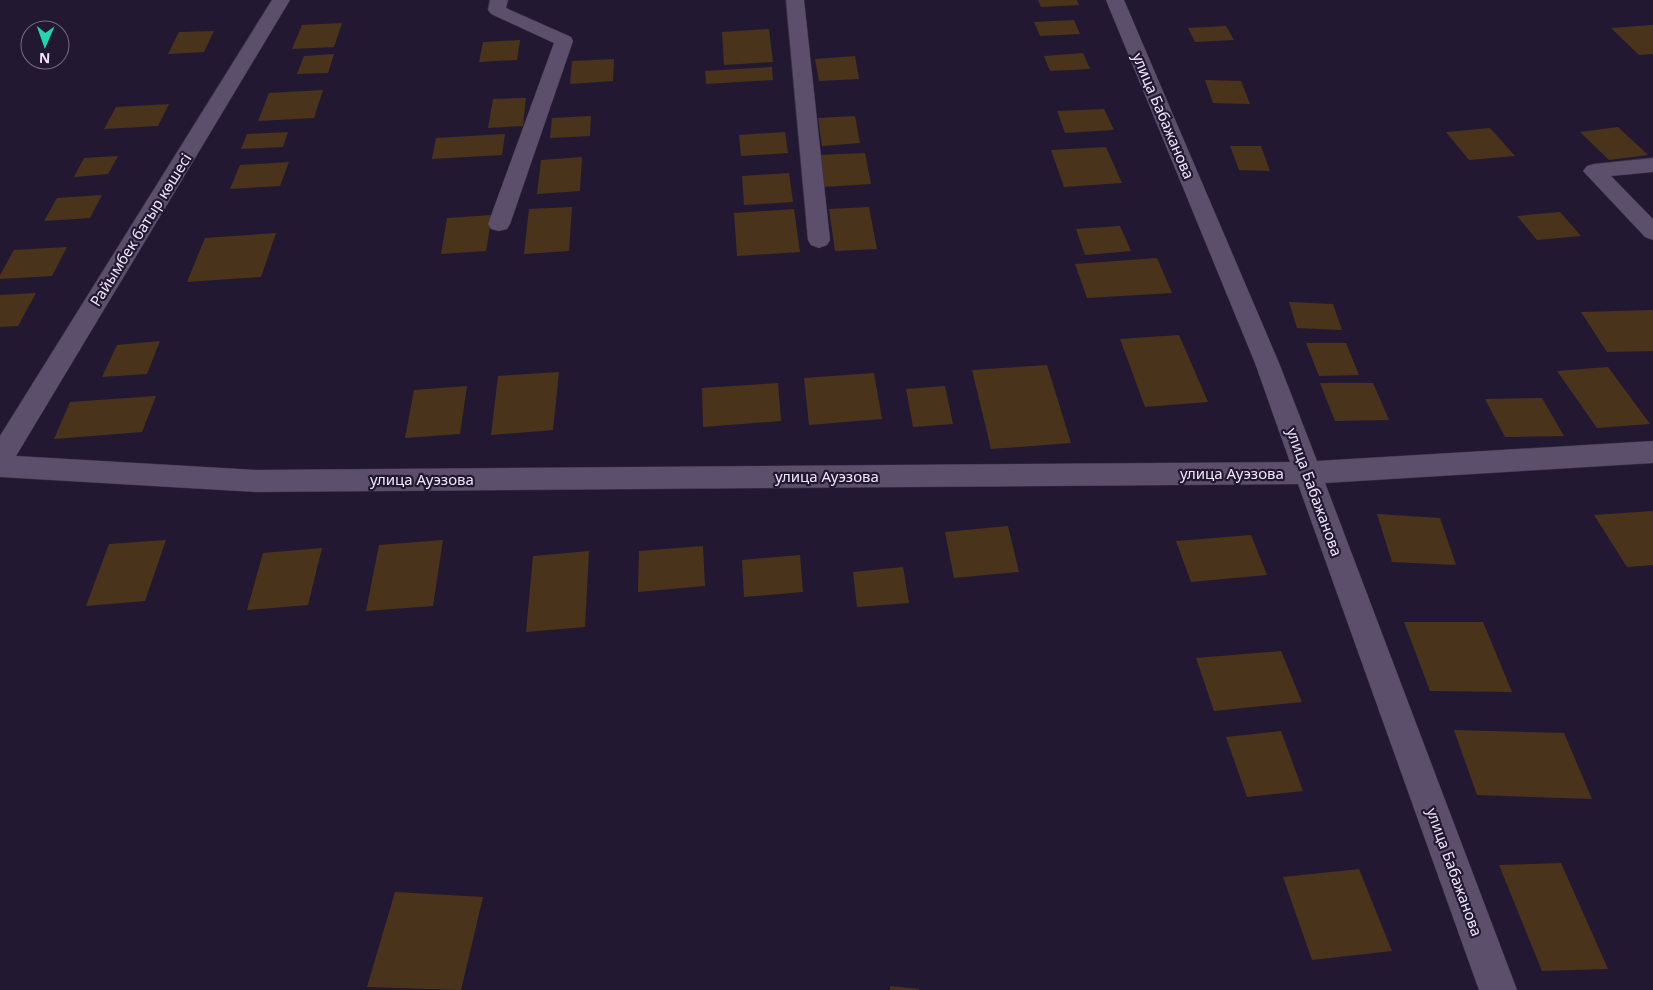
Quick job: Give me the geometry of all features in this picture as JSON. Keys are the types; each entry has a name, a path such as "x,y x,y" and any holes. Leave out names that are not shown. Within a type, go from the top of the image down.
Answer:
{"street":[{"name":"Райымбек батыр көшесі","path":"0,460 281,0"},
{"path":"499,0 497,10 564,41 499,224"},
{"path":"795,0 819,240"},
{"name":"улица Бабажанова","path":"1115,0 1267,363 1498,990"},
{"path":"1653,165 1594,171 1653,232"},
{"name":"улица Ауэзова","path":"0,466 256,481 1308,473 1653,452"}],"building":[{"path":"1038,0 1077,0 1079,5 1041,7"},
{"path":"1074,20 1080,34 1040,36 1034,22"},
{"path":"342,23 334,47 292,49 302,25"},
{"path":"1653,25 1653,54 1639,55 1611,28"},
{"path":"1226,26 1234,40 1195,42 1188,28"},
{"path":"769,29 773,62 724,65 722,32"},
{"path":"214,31 204,52 168,54 179,32"},
{"path":"520,40 517,60 479,62 483,42"},
{"path":"1083,53 1090,69 1050,71 1044,56"},
{"path":"334,54 328,73 297,74 304,56"},
{"path":"855,56 859,79 819,81 815,59"},
{"path":"614,59 613,81 570,84 572,61"},
{"path":"772,67 773,80 706,84 705,71"},
{"path":"1205,80 1241,81 1250,104 1213,103"},
{"path":"323,90 314,118 258,121 269,93"},
{"path":"526,98 523,126 488,128 493,99"},
{"path":"169,104 158,126 104,129 116,107"},
{"path":"1104,109 1114,130 1065,133 1057,111"},
{"path":"591,116 590,136 550,138 552,118"},
{"path":"855,116 860,143 822,146 818,118"},
{"path":"1618,127 1648,155 1609,160 1580,132"},
{"path":"1490,128 1515,156 1469,160 1446,132"},
{"path":"288,132 283,147 241,149 247,134"},
{"path":"785,132 788,153 741,156 739,135"},
{"path":"505,134 502,155 432,159 436,138"},
{"path":"1230,146 1261,146 1270,171 1239,170"},
{"path":"1106,147 1122,183 1064,187 1051,150"},
{"path":"865,153 871,184 823,187 819,155"},
{"path":"118,156 108,174 74,177 84,158"},
{"path":"582,157 580,191 537,194 541,160"},
{"path":"289,162 280,186 230,189 240,165"},
{"path":"789,173 793,202 744,205 742,176"},
{"path":"102,195 90,218 44,221 57,198"},
{"path":"572,207 569,251 524,254 529,209"},
{"path":"869,207 877,249 835,251 829,209"},
{"path":"794,209 800,252 737,256 734,213"},
{"path":"1560,212 1581,236 1537,240 1517,216"},
{"path":"492,215 486,251 441,254 447,218"},
{"path":"1120,226 1131,251 1085,255 1076,229"},
{"path":"276,233 261,277 187,282 205,238"},
{"path":"67,247 52,276 0,279 0,275 14,250"},
{"path":"1157,258 1172,293 1087,298 1075,264"},
{"path":"36,293 18,326 0,327 0,295"},
{"path":"1289,302 1333,304 1342,330 1297,328"},
{"path":"1653,310 1653,351 1607,352 1581,312"},
{"path":"1179,335 1208,402 1145,407 1120,339"},
{"path":"160,341 147,374 102,377 117,345"},
{"path":"1306,343 1346,343 1359,375 1319,376"},
{"path":"1047,365 1071,443 991,449 972,370"},
{"path":"1608,367 1650,424 1597,428 1557,371"},
{"path":"559,372 553,430 491,435 498,376"},
{"path":"874,373 882,419 809,425 804,378"},
{"path":"778,383 781,421 703,427 702,388"},
{"path":"1320,383 1373,383 1389,420 1335,421"},
{"path":"467,386 460,434 405,438 414,390"},
{"path":"945,386 953,424 913,427 906,389"},
{"path":"156,396 142,432 54,439 70,402"},
{"path":"1542,398 1564,436 1505,437 1485,399"},
{"path":"1653,511 1653,565 1627,567 1594,515"},
{"path":"1377,514 1440,518 1456,565 1392,562"},
{"path":"1008,526 1019,572 954,578 945,532"},
{"path":"1251,535 1267,575 1191,582 1176,541"},
{"path":"166,540 145,601 86,606 109,544"},
{"path":"443,540 433,606 366,611 379,545"},
{"path":"703,546 705,586 638,592 639,551"},
{"path":"322,548 308,605 247,610 263,553"},
{"path":"589,551 585,627 526,632 533,556"},
{"path":"800,555 803,592 744,597 742,560"},
{"path":"903,567 909,603 857,607 853,572"},
{"path":"1404,622 1483,622 1512,692 1430,691"},
{"path":"1281,651 1302,702 1214,711 1196,658"},
{"path":"1454,730 1564,733 1592,799 1477,795"},
{"path":"1281,731 1303,791 1247,797 1226,737"},
{"path":"1561,863 1608,969 1542,971 1499,865"},
{"path":"1359,869 1392,951 1312,960 1283,877"},
{"path":"395,892 483,897 461,990 367,987"},
{"path":"890,986 919,989 919,990 890,990"}]}
